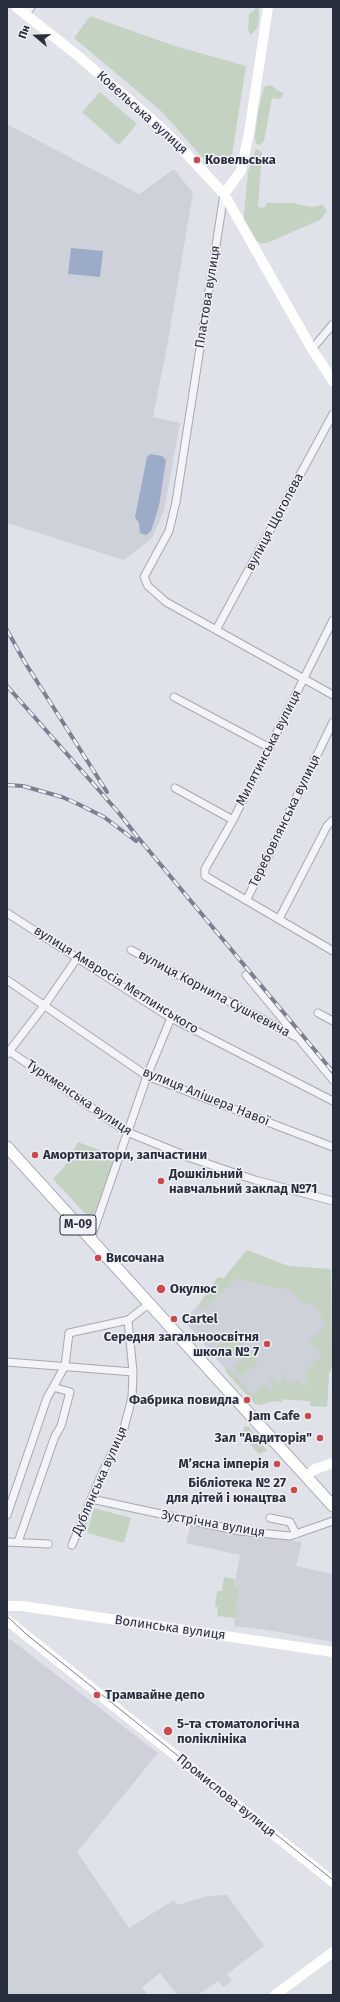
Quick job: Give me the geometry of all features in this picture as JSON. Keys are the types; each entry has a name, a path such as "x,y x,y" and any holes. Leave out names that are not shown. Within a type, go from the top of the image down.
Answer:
{"main road":[{"name":"Ковельська вулиця","path":"16,7 28,10 148,116 170,136 224,194 312,349 333,381"},
{"name":"Пластова вулиця","path":"224,194 241,170 249,133 268,7"},
{"name":"М-09","path":"7,1147 333,1506"},
{"path":"307,1476 315,1469 333,1463"},
{"name":"Волинська вулиця","path":"7,1606 22,1606 333,1652"},
{"name":"Промислова вулиця","path":"7,1620 333,1882"},
{"path":"275,1995 333,1952"}],"street":[{"name":"Пластова вулиця","path":"216,630 166,602 148,586 144,577 169,531 176,502 224,194"},
{"path":"312,349 333,324"},
{"name":"вулиця Щоголева","path":"216,630 333,414"},
{"name":"Милятинська вулиця","path":"247,899 205,876 205,869 233,820 333,620"},
{"path":"216,630 333,695"},
{"path":"174,697 270,748"},
{"name":"Теребовлянська вулиця","path":"247,899 333,722"},
{"path":"175,788 233,820"},
{"path":"279,919 328,826 333,820"},
{"path":"247,899 333,951"},
{"name":"вулиця Амвросія Метлинського","path":"7,913 78,957 171,1018 333,1101"},
{"name":"вулиця Корнила Сушкевича","path":"131,950 298,1038"},
{"path":"8,1052 44,1006 78,957"},
{"path":"246,975 333,1080"},
{"name":"вулиця Алішера Навої","path":"7,980 147,1076 333,1147"},
{"path":"318,1013 333,1021"},
{"path":"91,1238 147,1076 171,1018"},
{"name":"Туркменська вулиця","path":"8,1052 127,1132 191,1158 255,1180 333,1201"},
{"path":"7,1515 47,1398 65,1366 69,1333 128,1320 150,1303"},
{"name":"Дублянська вулиця","path":"72,1545 91,1499 124,1428 132,1398 133,1372 128,1320"},
{"path":"7,1362 133,1372"},
{"path":"18,1542 55,1436 61,1426 70,1392 53,1387"},
{"name":"Зустрічна вулиця","path":"91,1499 240,1531 290,1536 333,1521"},
{"path":"270,1518 290,1522 296,1534"},
{"path":"7,1542 48,1544"}],"shaded area":[{"path":"7,124 139,194 174,169 193,193 168,341 153,417 180,423 164,511 152,538 124,560 7,523"},
{"name":"Середня загальноосвітня школа № 7","path":"247,1250 288,1266 331,1269 332,1367 329,1373 327,1407 310,1406 310,1401 283,1399 282,1402 273,1401 260,1405 255,1404 184,1321 199,1304 218,1277 223,1279"},
{"path":"191,1523 240,1533 302,1542 296,1566 333,1574 333,1642 267,1630 234,1626 239,1587 234,1586 240,1555 186,1543"},
{"path":"10,1639 158,1753 77,1852 129,1928 174,1900 177,1905 208,1896 227,1895 264,1946 227,1974 232,1981 223,1987 218,1981 198,1995 177,1995 160,1973 142,1987 148,1995 7,1995 7,1642"}],"green space":[{"path":"256,8 259,9 259,18 257,28 251,35 248,31 249,14"},
{"path":"90,16 172,45 246,66 232,155 210,166 162,112 74,38"},
{"path":"270,85 284,94 280,99 272,98 264,141 260,145 256,144 255,137 258,112 264,87"},
{"path":"100,92 137,124 119,145 82,112"},
{"path":"256,149 262,152 258,207 264,208 267,203 292,203 311,207 323,205 327,211 320,220 267,243 255,241 244,219 244,213 248,172"},
{"path":"78,1142 115,1156 92,1221 53,1179 64,1167"},
{"path":"247,1250 288,1266 331,1269 332,1367 329,1373 327,1407 310,1406 310,1401 283,1399 282,1402 273,1401 260,1405 255,1404 225,1371 228,1368 253,1395 264,1385 270,1392 274,1388 269,1381 272,1378 278,1384 283,1380 278,1374 281,1373 290,1384 298,1380 303,1386 309,1382 304,1376 308,1368 322,1355 309,1341 326,1326 317,1308 310,1301 305,1305 289,1290 237,1279 202,1311 199,1304 218,1277 223,1279"},
{"path":"233,1333 243,1344 229,1357 219,1345"},
{"path":"250,1351 259,1361 242,1377 233,1367"},
{"path":"244,1426 249,1427 267,1451 259,1454 254,1449 243,1436"},
{"path":"94,1508 131,1518 124,1543 87,1533"},
{"path":"224,1577 235,1579 234,1586 239,1587 235,1618 217,1616 218,1607 215,1607 217,1591 222,1591"}],"water":[{"path":"71,248 103,251 100,277 68,274"},
{"path":"150,454 162,456 166,460 159,506 151,531 146,535 140,533 139,523 135,517 147,457"}],"tram line":[{"path":"7,1616 26,1634 333,1880"}],"railway":[{"path":"7,630 24,661 107,792"},
{"path":"7,686 119,813 333,1072"},
{"path":"7,785 23,786 62,797 76,803 104,817 136,841"}],"place":[{"name":"Ковельська","path":"197,160"},
{"name":"Амортизатори, запчастини","path":"35,1155"},
{"name":"Дошкільний навчальний заклад №71","path":"161,1181"},
{"name":"Височана","path":"98,1258"},
{"name":"Окулюс","path":"161,1289"},
{"name":"Cartel","path":"174,1319"},
{"name":"Середня загальноосвітня школа № 7","path":"267,1344"},
{"name":"Фабрика повидла","path":"247,1400"},
{"name":"Jam Cafe","path":"308,1416"},
{"name":"Зал \"Авдиторія\"","path":"320,1438"},
{"name":"Мʼясна імперія","path":"277,1464"},
{"name":"Бібліотека № 27 для дітей і юнацтва","path":"294,1490"},
{"name":"Трамвайне депо","path":"97,1695"},
{"name":"5-та стоматологічна поліклініка","path":"168,1731"}]}
